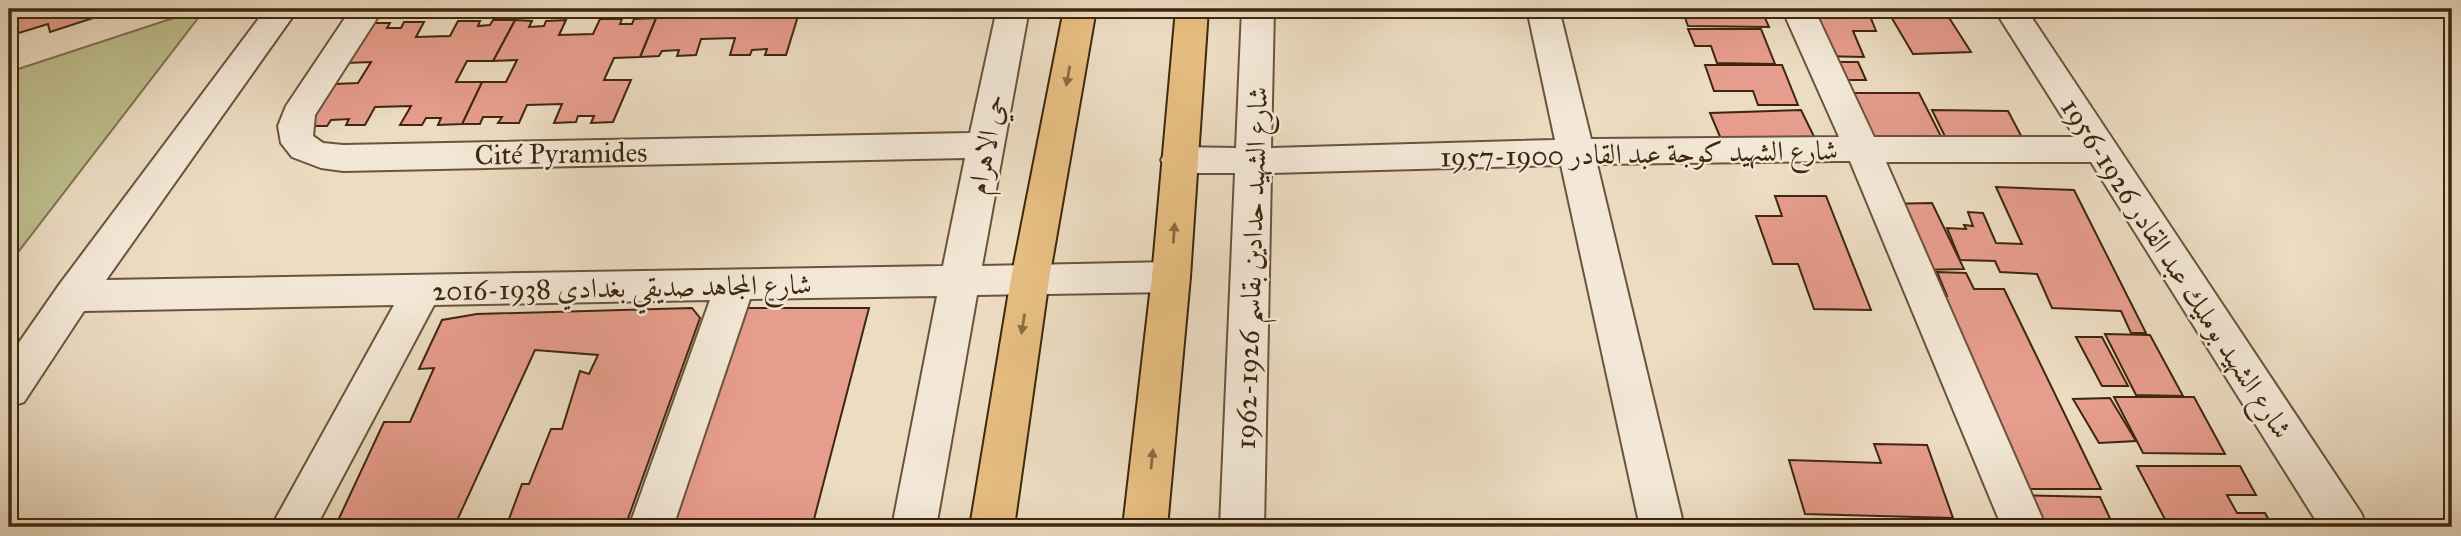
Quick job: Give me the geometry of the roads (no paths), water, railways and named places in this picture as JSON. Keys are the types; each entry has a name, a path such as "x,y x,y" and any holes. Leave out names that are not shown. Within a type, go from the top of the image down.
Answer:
{"main road":[{"path":"992,527 1030,279 1080,9"},
{"path":"1145,527 1171,277 1192,9"}],"street":[{"path":"11,383 282,9"},
{"name":"Cité Pyramides","path":"367,9 298,114 293,128 296,141 307,151 323,157 984,145"},
{"name":"حي الاهرام","path":"914,527 962,279 984,145 1013,9"},
{"name":"شارع الشهيد حدادين بقاسم 1926-1962","path":"1242,527 1258,9"},
{"path":"1543,9 1662,527"},
{"path":"1798,9 1862,148 2024,527"},
{"name":"شارع الشهيد بومليك عبد القادر 1926-1956","path":"2010,9 2346,527"},
{"name":"شارع الشهيد كوجة عبد القادر 1900-1957","path":"1179,160 1255,162 1576,152 1862,148 2100,150"},
{"name":"شارع المجاهد صديقي بغدادي 1938-2016","path":"73,296 1171,277"},
{"path":"651,527 735,285"},
{"path":"293,527 422,291"}]}
